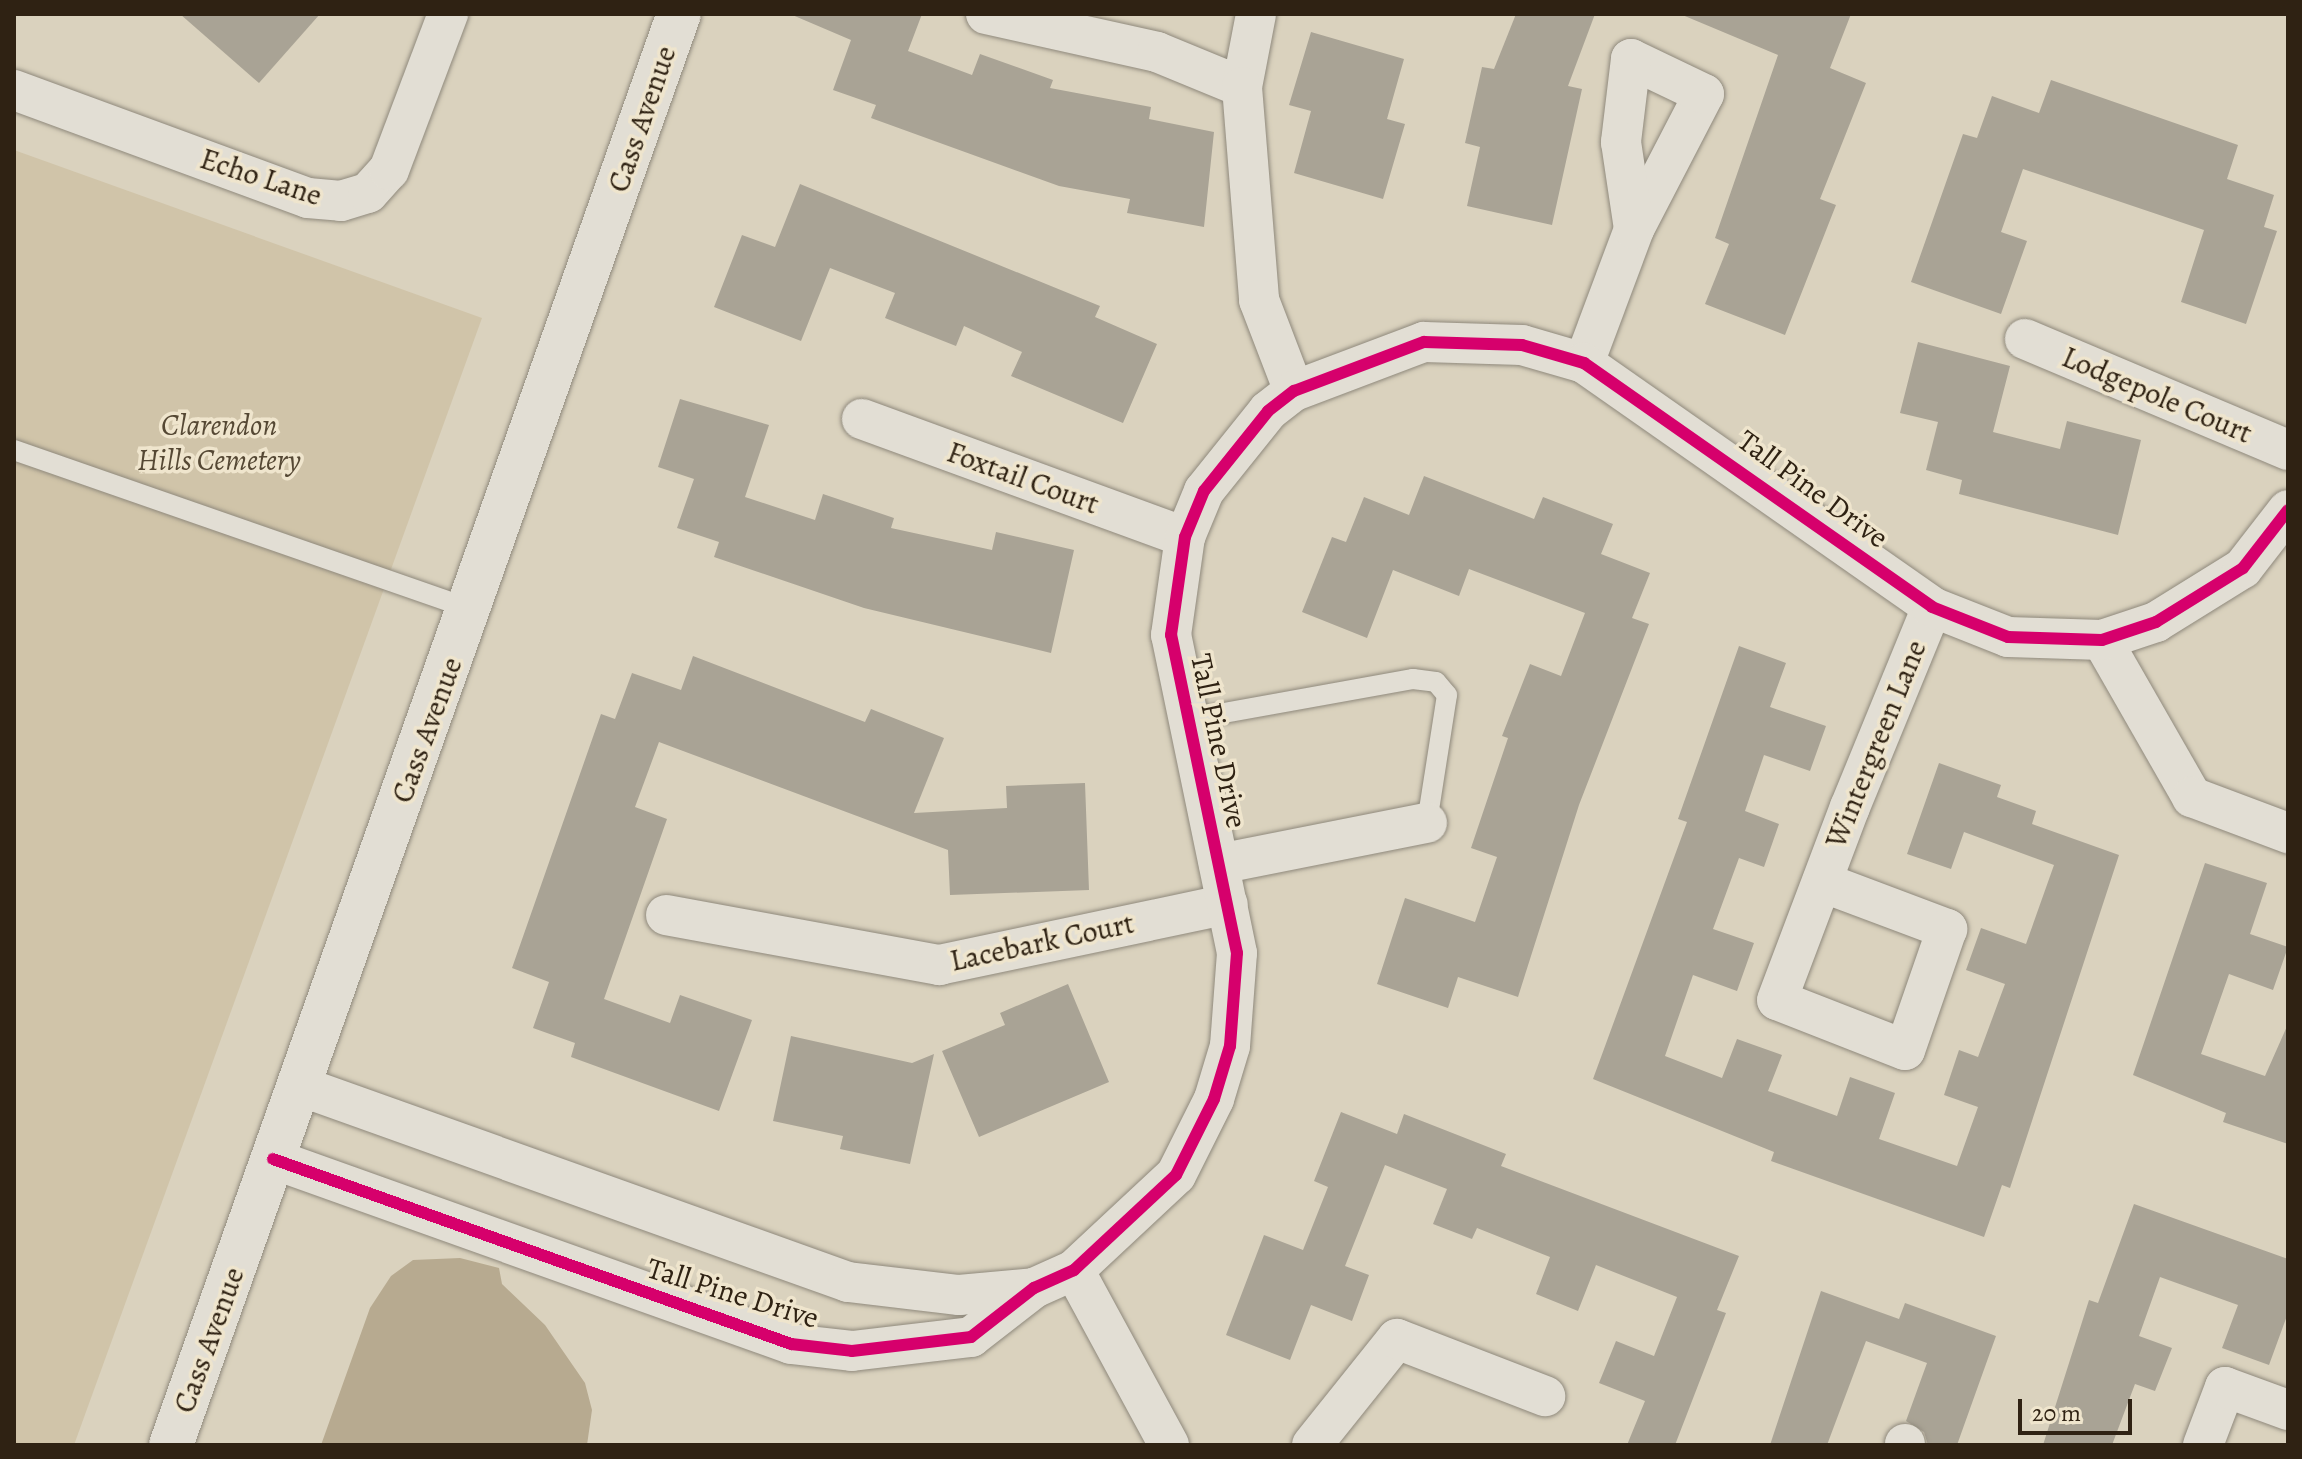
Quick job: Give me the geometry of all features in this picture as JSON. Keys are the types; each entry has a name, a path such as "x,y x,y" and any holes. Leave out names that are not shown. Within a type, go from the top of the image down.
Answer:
{"main road":[{"name":"Cass Avenue","path":"171,1445 679,14"}],"street":[{"name":"Echo Lane","path":"14,90 308,198 341,201 368,193 389,170 448,14"},
{"path":"986,14 1157,52 1242,87"},
{"path":"1256,14 1242,87 1259,300 1294,391"},
{"path":"1584,363 1634,229"},
{"name":"Lodgepole Court","path":"2025,339 2288,450"},
{"name":"Tall Pine Drive","path":"273,1159 791,1344 883,1350 971,1337 1034,1288 1074,1270 1156,1200 1214,1099 1238,992 1228,904 1185,720 1171,635 1185,537 1226,459 1294,391 1424,342 1522,345 1584,363 1932,607 2008,637 2102,640 2156,622 2219,585 2272,538 2288,510"},
{"name":"Foxtail Court","path":"862,419 1185,537"},
{"name":"Wintergreen Lane","path":"1822,882 1947,929 1905,1050 1777,1000 1822,882 1932,607"},
{"path":"2102,640 2192,797 2288,833"},
{"path":"1219,864 1427,823"},
{"name":"Lacebark Court","path":"666,915 939,965 1228,904"},
{"name":"Tall Pine Drive","path":"300,1086 848,1282 959,1295 1034,1288"},
{"path":"1074,1270 1169,1445"},
{"path":"1312,1445 1397,1339 1545,1396"},
{"path":"2203,1445 2225,1387 2288,1410"}],"lane":[{"path":"14,450 470,609"},
{"path":"1185,720 1413,679 1436,682 1447,695 1427,823"}],"green space":[{"name":"Clarendon Hills Cemetery","path":"14,150 482,318 74,1445 14,1445"}],"shaded area":[{"path":"460,1258 499,1268 502,1284 545,1325 585,1383 592,1410 587,1445 321,1445 370,1308 391,1276 413,1260"}],"building":[{"path":"180,14 320,14 259,83"},
{"path":"790,14 922,14 908,51 972,75 980,54 1053,80 1050,88 1151,107 1149,119 1214,132 1204,227 1127,213 1130,199 1059,186 871,118 876,105 833,90 851,40"},
{"path":"1516,14 1595,14 1568,86 1582,89 1552,225 1467,206 1480,147 1465,143 1482,67 1494,69"},
{"path":"1680,14 1851,14 1830,68 1866,83 1820,199 1836,205 1785,335 1705,304 1729,244 1715,238 1778,55"},
{"path":"1311,32 1404,59 1387,119 1405,124 1383,199 1294,173 1311,111 1289,105"},
{"path":"2051,80 2238,145 2227,179 2274,195 2264,227 2277,231 2246,324 2181,302 2204,230 2023,169 2001,232 2027,241 2001,314 1911,282 1963,134 1977,138 1992,96 2039,113"},
{"path":"800,184 1100,306 1095,317 1157,344 1123,423 1011,376 1022,352 964,326 956,346 885,318 895,293 830,268 801,341 714,307 742,235 775,247"},
{"path":"1918,342 2010,366 1993,432 2060,449 2067,421 2141,440 2118,535 1959,494 1962,480 1926,470 1938,422 1900,413"},
{"path":"680,399 769,425 745,497 815,520 823,494 894,518 891,528 992,550 996,532 1074,550 1051,653 864,608 714,557 719,542 677,528 694,479 658,467"},
{"path":"1424,476 1534,519 1543,497 1613,524 1601,554 1650,573 1632,618 1649,624 1579,805 1518,997 1458,977 1448,1008 1377,984 1405,898 1475,922 1497,857 1471,848 1508,738 1502,736 1530,664 1561,676 1585,613 1469,569 1459,596 1393,570 1367,638 1302,612 1332,537 1346,542 1364,497 1409,515"},
{"path":"1739,646 1786,663 1770,707 1826,726 1810,771 1764,755 1745,811 1779,824 1764,867 1739,858 1713,929 1754,943 1737,991 1693,975 1665,1056 1722,1078 1737,1039 1782,1055 1768,1091 1837,1116 1850,1077 1895,1093 1879,1139 1957,1166 1978,1107 1944,1095 1959,1050 1978,1057 2005,984 1966,970 1981,928 2026,944 2054,865 1964,832 1951,869 1907,854 1939,763 2001,785 1997,797 2036,811 2032,824 2119,855 2010,1188 2002,1185 1984,1237 1771,1161 1774,1152 1593,1079 1687,822 1678,819"},
{"path":"693,656 865,722 871,709 944,738 914,813 1007,808 1006,786 1085,783 1089,890 950,895 948,850 659,742 635,807 667,819 604,999 670,1023 680,995 752,1020 719,1111 571,1057 575,1043 533,1028 549,982 512,968 601,714 615,719 632,673 681,690"},
{"path":"2205,863 2267,883 2250,934 2288,947 2273,990 2229,974 2201,1054 2265,1076 2288,1024 2288,1144 2223,1122 2226,1113 2133,1075"},
{"path":"1068,984 1109,1082 979,1137 942,1051 1005,1025 1000,1013"},
{"path":"791,1036 912,1063 934,1054 910,1164 840,1149 843,1136 773,1121"},
{"path":"1341,1112 1397,1134 1404,1114 1506,1154 1501,1166 1739,1256 1717,1310 1726,1313 1675,1445 1627,1445 1645,1401 1599,1383 1616,1341 1654,1356 1677,1297 1596,1265 1578,1311 1536,1294 1550,1257 1477,1228 1472,1239 1433,1224 1447,1189 1385,1165 1345,1266 1369,1275 1352,1321 1311,1305 1290,1360 1226,1335 1264,1235 1303,1250 1328,1187 1314,1181"},
{"path":"2134,1204 2288,1259 2288,1313 2269,1365 2222,1348 2238,1305 2160,1277 2139,1336 2172,1348 2155,1391 2135,1384 2112,1445 2043,1445 2089,1300 2098,1303"},
{"path":"1821,1291 1899,1319 1905,1303 1996,1336 1957,1445 1928,1445 1924,1432 1906,1421 1927,1363 1866,1341 1827,1445 1770,1445"}],"cycle path":[{"path":"273,1159 791,1344 852,1351 971,1337 1034,1288 1074,1270 1176,1175 1214,1099 1230,1046 1237,953 1171,635 1185,537 1204,491 1268,411 1294,391 1424,342 1522,345 1584,363 1932,607 2008,637 2102,640 2156,622 2243,568 2288,510"}]}
